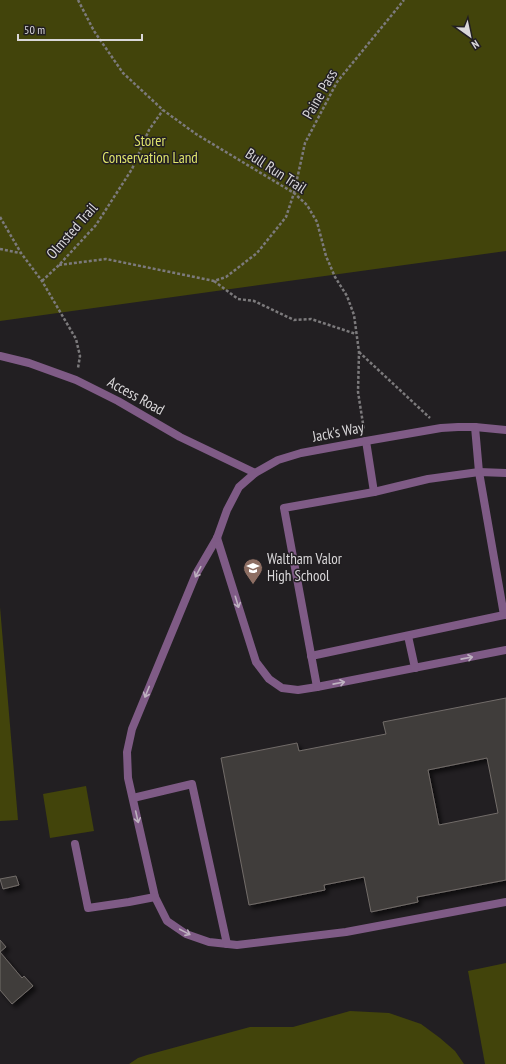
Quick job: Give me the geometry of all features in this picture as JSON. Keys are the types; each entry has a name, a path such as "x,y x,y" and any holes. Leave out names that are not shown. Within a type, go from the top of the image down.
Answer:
{"street":[{"name":"Access Road","path":"0,356 37,366 76,380 118,401 180,437 255,472"},
{"name":"Jack's Way","path":"506,430 475,427 441,428 301,453 278,460 255,472 239,487 227,510 218,538 196,574 132,729 127,752 128,778 155,897 167,921 186,934 209,942 237,945 346,932 506,902"},
{"path":"311,656 505,615 479,472 475,427"},
{"path":"366,441 374,492"},
{"path":"317,687 284,508 374,492 428,479 479,472 506,473"},
{"path":"218,538 256,662 269,679 282,688 298,690 317,687 506,650"},
{"path":"408,636 415,668"},
{"path":"133,798 192,784 227,944"},
{"path":"75,844 88,908 155,897"}],"path":[{"name":"Bull Run Trail","path":"78,0 94,31 123,73 162,110 196,134 294,193 307,205 317,222 326,256 335,277 347,296 354,315 359,352 358,392 366,441"},
{"name":"Paine Pass","path":"214,281 226,277 257,253 286,217 294,193 305,143 337,82 404,0"},
{"name":"Olmsted Trail","path":"42,281 96,225 132,170 149,130 162,110"},
{"path":"0,217 21,253 42,281 76,339 80,356 76,380"},
{"path":"0,249 21,253"},
{"path":"59,265 106,259 214,281 238,299 254,301 294,320 311,319 356,334"},
{"path":"359,352 441,428"}],"green space":[{"name":"Storer Conservation Land","path":"0,0 506,0 506,251 0,321"},
{"path":"0,607 18,820 0,821"},
{"path":"86,786 94,831 50,838 43,794"},
{"path":"506,963 506,1064 485,1064 468,971"},
{"path":"350,1011 389,1013 421,1024 455,1051 464,1064 129,1064 138,1058 147,1055 250,1027 293,1027"}],"building":[{"path":"506,698 506,880 417,897 418,902 371,912 364,877 324,885 325,890 249,905 221,758 297,743 299,751 386,734 383,722","holes":["487,758 498,813 439,825 428,770"]},
{"path":"16,876 19,885 3,889 0,879"},
{"path":"0,940 6,947 0,952"},
{"path":"0,952 22,978 24,976 33,986 12,1004 0,990"}],"place":[{"name":"Waltham Valor High School","path":"253,585"}]}
